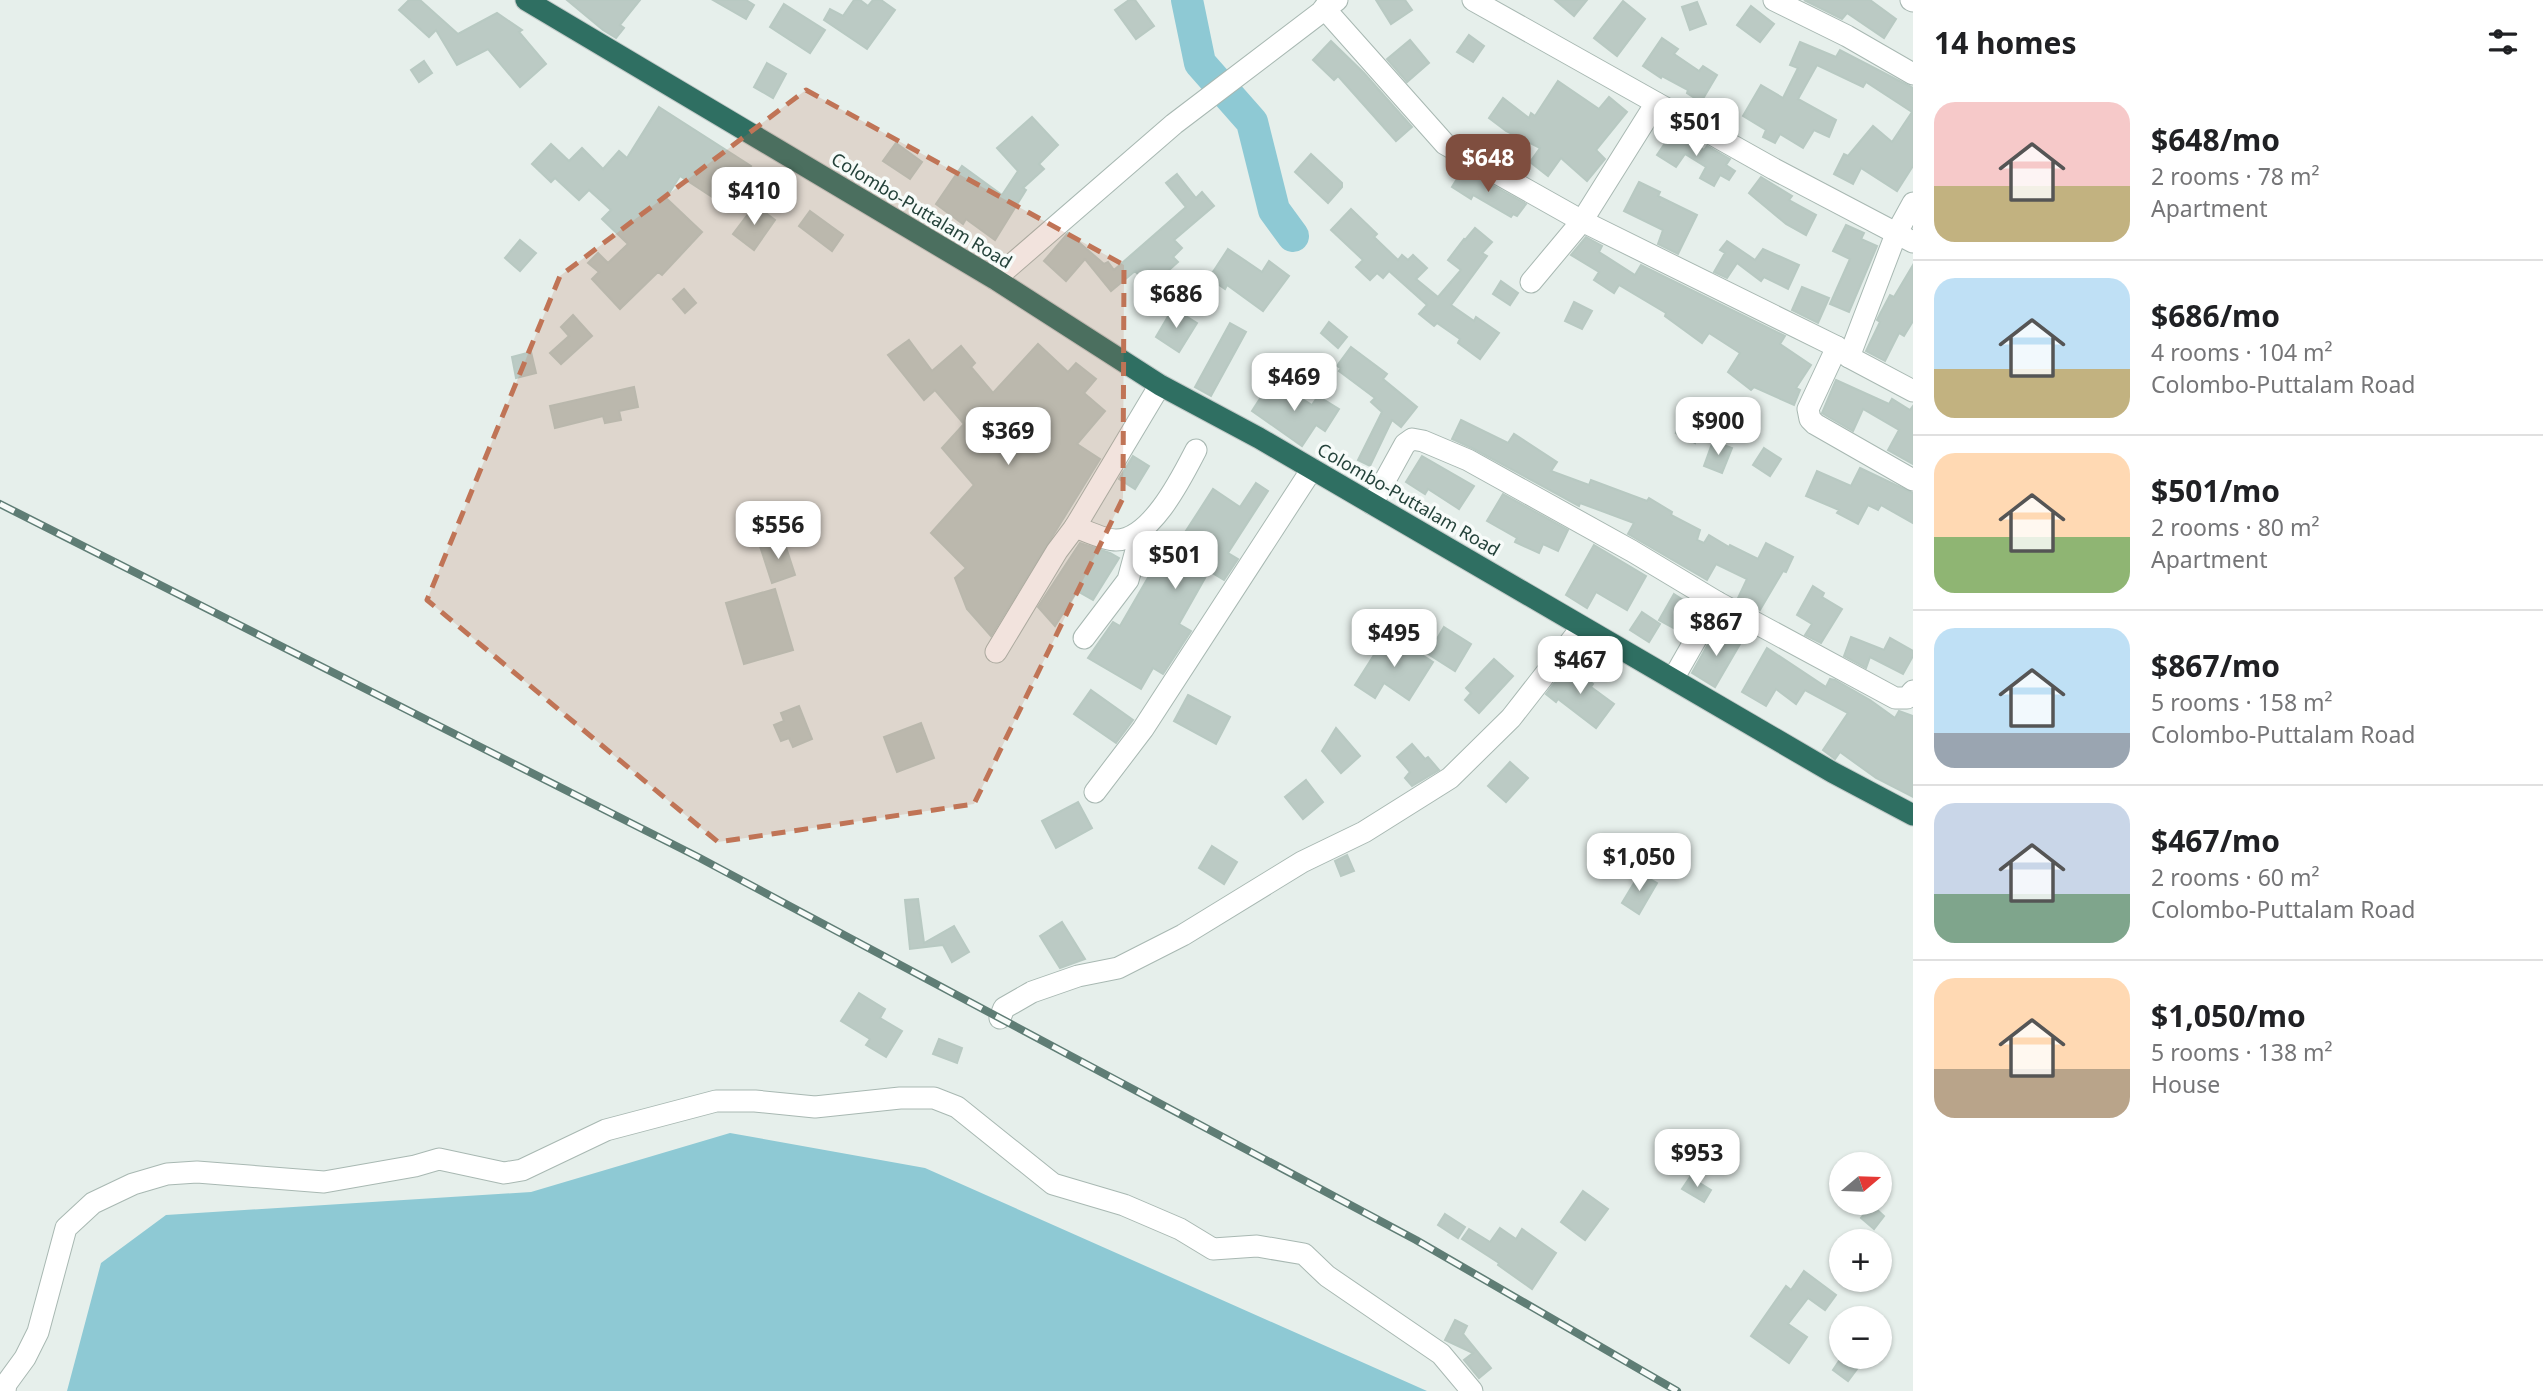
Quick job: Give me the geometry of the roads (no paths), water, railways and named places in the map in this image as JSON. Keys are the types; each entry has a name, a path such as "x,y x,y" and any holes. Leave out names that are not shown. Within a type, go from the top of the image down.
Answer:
{"highway":[{"name":"Colombo-Puttalam Road","path":"526,0 995,279 1160,385 1312,469 1832,772 1913,815"}],"street":[{"path":"1473,0 1905,238"},
{"path":"1774,0 1847,36 1913,74"},
{"path":"995,279 1174,124 1331,4 1445,144 1582,221 1843,352 1913,391"},
{"path":"1531,282 1582,221 1656,103"},
{"path":"1913,203 1905,238 1843,352 1808,409 1810,419 1815,424 1913,480"},
{"path":"996,652 1160,385"},
{"path":"1372,504 1405,444 1412,439 1423,441 1468,460 1632,551 1717,602 1895,698 1907,698 1913,691"},
{"path":"1084,638 1128,580 1141,532 1177,487 1196,450"},
{"path":"1095,792 1143,729 1312,469"},
{"path":"1075,527 1116,540 1141,532"},
{"path":"1673,679 1717,602"},
{"path":"1000,1018 1004,1009 1032,992 1078,976 1118,968 1183,936 1302,862 1364,832 1450,778 1511,718 1582,627"},
{"path":"5,1391 8,1364 25,1358 37,1332 66,1228 93,1203 133,1184 167,1174 197,1172 324,1182 415,1166 439,1159 505,1173 522,1170 606,1130 716,1101 755,1101 815,1107 900,1098 934,1098 957,1107 1053,1184 1124,1205 1180,1229 1213,1249 1257,1246 1304,1254 1327,1276 1441,1354 1472,1391"}],"water":[{"path":"730,1133 925,1168 1427,1391 67,1391 101,1263 166,1215 531,1192"}],"waterway":[{"path":"1187,0 1200,63 1252,122 1274,210 1293,236"}],"railway":[{"path":"0,504 696,856 1416,1240 1677,1391"}]}
